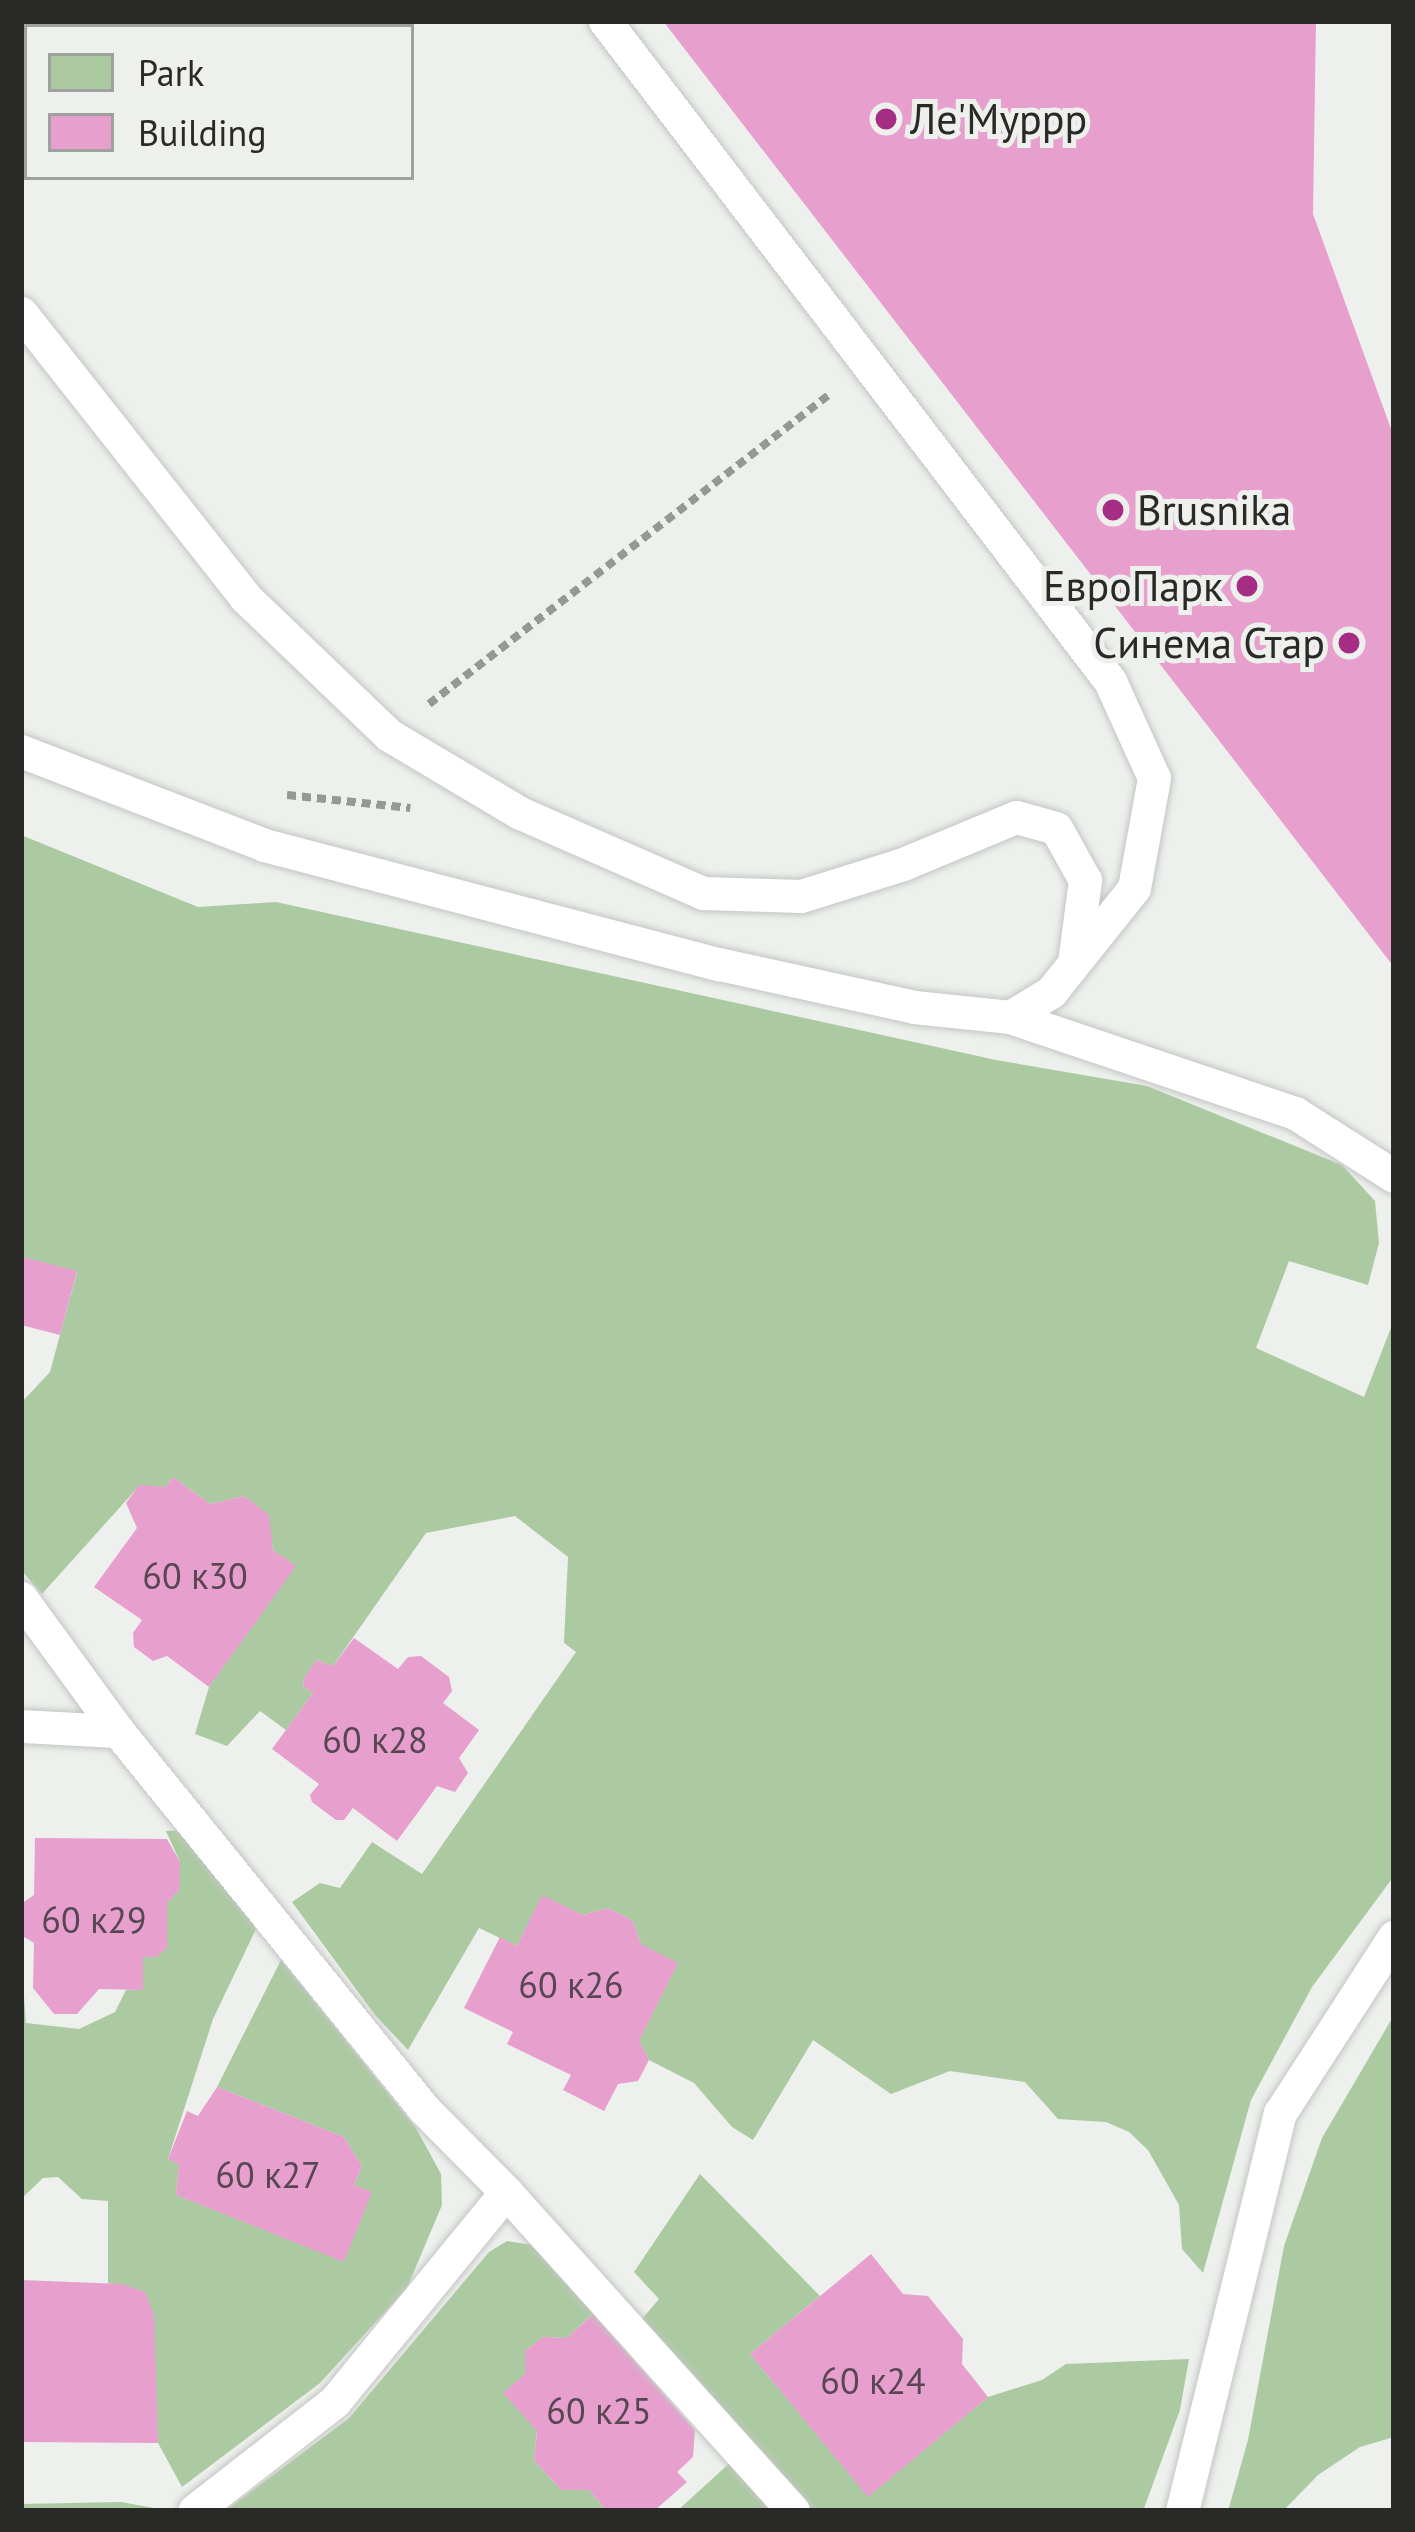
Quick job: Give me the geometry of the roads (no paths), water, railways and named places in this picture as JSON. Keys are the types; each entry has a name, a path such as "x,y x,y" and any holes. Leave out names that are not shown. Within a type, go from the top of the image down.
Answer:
{"lane":[{"path":"605,21 1110,681 1154,778 1134,888 1075,957 1052,992 1010,1017"},
{"path":"21,313 245,597 389,735 520,813 703,893 801,896 903,864 1016,817 1056,828 1085,880 1075,957"},
{"path":"21,751 264,845 719,964 914,1007 1010,1017 1295,1113 1394,1176"},
{"path":"21,1598 118,1731 424,2109 506,2192 794,2511"},
{"path":"21,1726 118,1731"},
{"path":"1182,2511 1280,2113 1394,1937"},
{"path":"194,2511 334,2402 506,2192"}],"place":[{"name":"Ле'Муррр","path":"886,119"},
{"name":"Brusnika","path":"1113,510"},
{"name":"ЕвроПарк","path":"1247,586"},
{"name":"Синема Стар","path":"1349,643"}]}
